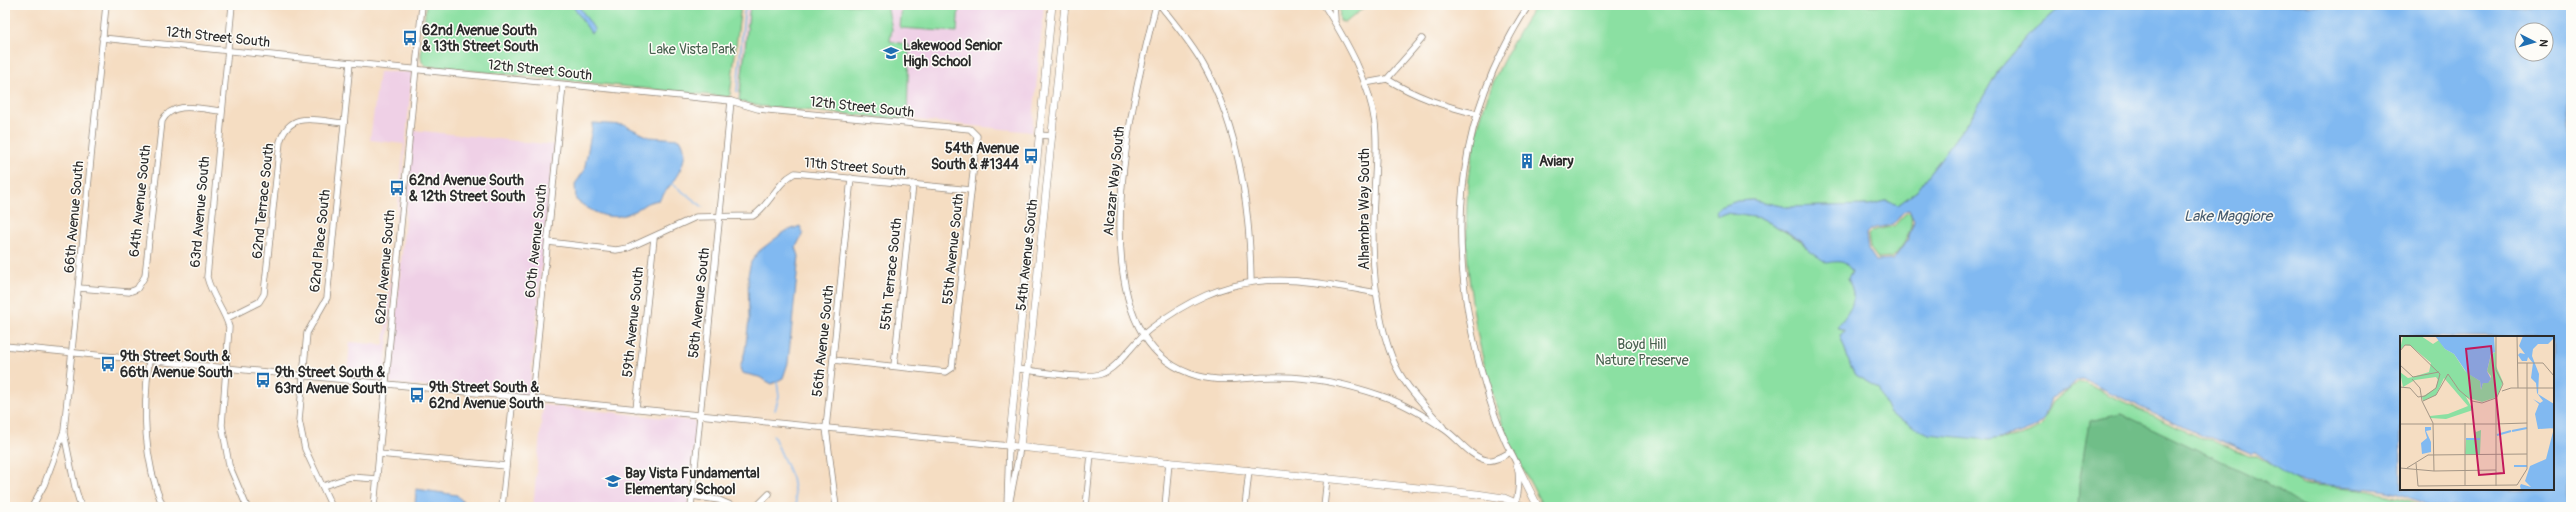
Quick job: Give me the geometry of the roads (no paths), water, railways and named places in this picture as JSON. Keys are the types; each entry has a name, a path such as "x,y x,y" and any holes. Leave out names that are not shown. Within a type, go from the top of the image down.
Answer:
{"main road":[{"name":"54th Avenue South","path":"1009,446 1052,5"},
{"name":"54th Avenue South","path":"1020,448 1065,5"},
{"path":"1009,446 1477,494 1525,507"},
{"path":"1517,465 1538,507"}],"street":[{"name":"66th Avenue South","path":"64,431 80,288 106,5"},
{"name":"63rd Avenue South","path":"232,5 221,111 207,277 212,294 227,318 230,337 222,425 229,465 247,507"},
{"name":"62nd Avenue South","path":"374,507 422,5"},
{"name":"Alcazar Way South","path":"1156,5 1135,102 1120,211 1122,273 1134,319 1143,334 1168,362 1195,376 1224,381 1289,377 1336,382 1388,398 1445,429 1471,452 1486,460 1499,458 1510,452"},
{"path":"1160,5 1203,64 1226,115 1239,167 1247,209 1250,282"},
{"name":"Alhambra Way South","path":"1324,5 1336,24 1365,83 1372,106 1376,146 1373,230 1377,293 1393,360 1411,392 1445,429"},
{"path":"1334,5 1336,24"},
{"path":"1516,504 1517,465 1496,418 1484,383 1470,324 1463,278 1460,214 1463,178 1477,114 1502,52 1529,5"},
{"name":"12th Street South","path":"102,38 731,101 758,109 970,129 975,132"},
{"path":"1365,83 1387,79 1422,39"},
{"name":"62nd Place South","path":"332,507 305,449 300,430 307,333 327,298 350,63"},
{"path":"1387,79 1424,99 1477,114"},
{"name":"60th Avenue South","path":"532,399 563,85"},
{"name":"58th Avenue South","path":"691,507 731,101"},
{"name":"64th Avenue South","path":"80,288 129,292 142,283 145,276 162,121 169,112 180,107 221,111"},
{"name":"62nd Terrace South","path":"227,318 258,302 264,294 280,142 283,131 296,120 304,119 344,123"},
{"name":"55th Avenue South","path":"894,366 946,372 952,368 977,136 975,132"},
{"path":"1039,135 1052,136"},
{"name":"11th Street South","path":"548,242 616,250 638,246 696,217 720,216 740,218 753,216 770,201 785,178 795,173 971,190"},
{"name":"56th Avenue South","path":"836,507 826,428 851,178"},
{"name":"55th Terrace South","path":"894,366 913,184"},
{"name":"59th Avenue South","path":"636,409 654,238"},
{"path":"1017,369 1086,376 1103,374 1110,369 1143,334 1182,307 1218,290 1250,282 1301,280 1377,293"},
{"path":"5,346 303,376 386,386 700,415 1009,446"},
{"path":"149,360 145,395 146,444 150,466 163,507"},
{"path":"833,360 894,366"},
{"path":"502,507 513,397"},
{"path":"32,507 44,485 64,431"},
{"path":"64,431 73,480 81,507"},
{"name":"54th Avenue South","path":"1008,507 1009,446"},
{"name":"54th Avenue South","path":"1008,507 1020,448"},
{"path":"379,454 506,466"},
{"path":"1086,507 1091,454"},
{"path":"1165,507 1169,462"},
{"path":"1245,507 1249,470"},
{"path":"323,486 350,478 377,479"},
{"path":"1324,507 1327,478"},
{"path":"756,507 768,494"},
{"path":"692,496 719,500 735,507"}],"water":[{"path":"572,5 578,5 595,30 591,33"},
{"name":"Lake Maggiore","path":"2063,5 2571,5 2571,507 2428,507 2400,494 2368,488 2305,482 2285,474 2255,452 2250,453 2215,438 2204,437 2082,379 2077,380 2069,389 2051,398 2044,419 2034,428 2019,434 1989,440 1928,434 1890,414 1878,388 1855,375 1840,335 1845,331 1837,327 1850,310 1852,304 1853,293 1848,279 1852,272 1850,268 1842,262 1827,263 1808,250 1801,240 1761,218 1726,213 1718,216 1716,212 1718,208 1737,201 1753,200 1786,207 1869,205 1886,201 1898,205 1917,191 1974,113 1998,71 2028,36","holes":["1909,210 1914,221 1908,239 1893,260 1876,261 1868,249 1866,234 1868,231 1892,224 1904,212"]},
{"path":"593,123 624,125 649,137 680,139 684,147 683,163 675,179 659,200 648,203 628,214 612,217 605,216 591,210 576,200 575,184 584,171"},
{"path":"800,226 803,233 796,247 799,256 788,363 783,378 772,384 759,377 742,373 740,368 745,351 749,320 748,275 751,262 759,251 784,232"},
{"path":"416,489 457,495 463,502 463,507 415,507"}],"waterway":[{"path":"737,92 744,13 747,5"},
{"path":"671,183 703,207"},
{"path":"775,410 779,396 777,382"},
{"path":"773,435 792,478 797,507"}],"place":[{"name":"62nd Avenue South & 13th Street South","path":"410,38"},
{"name":"Lakewood Senior High School","path":"891,53"},
{"name":"54th Avenue South & #1344","path":"1031,156"},
{"name":"Aviary","path":"1527,161"},
{"name":"62nd Avenue South & 12th Street South","path":"397,188"},
{"name":"9th Street South & 66th Avenue South","path":"108,364"},
{"name":"9th Street South & 63rd Avenue South","path":"263,380"},
{"name":"9th Street South & 62nd Avenue South","path":"417,395"},
{"name":"Bay Vista Fundamental Elementary School","path":"613,481"}],"park label":[{"name":"Lake Vista Park","path":"692,49"},
{"name":"Boyd Hill Nature Preserve","path":"1642,352"}]}
